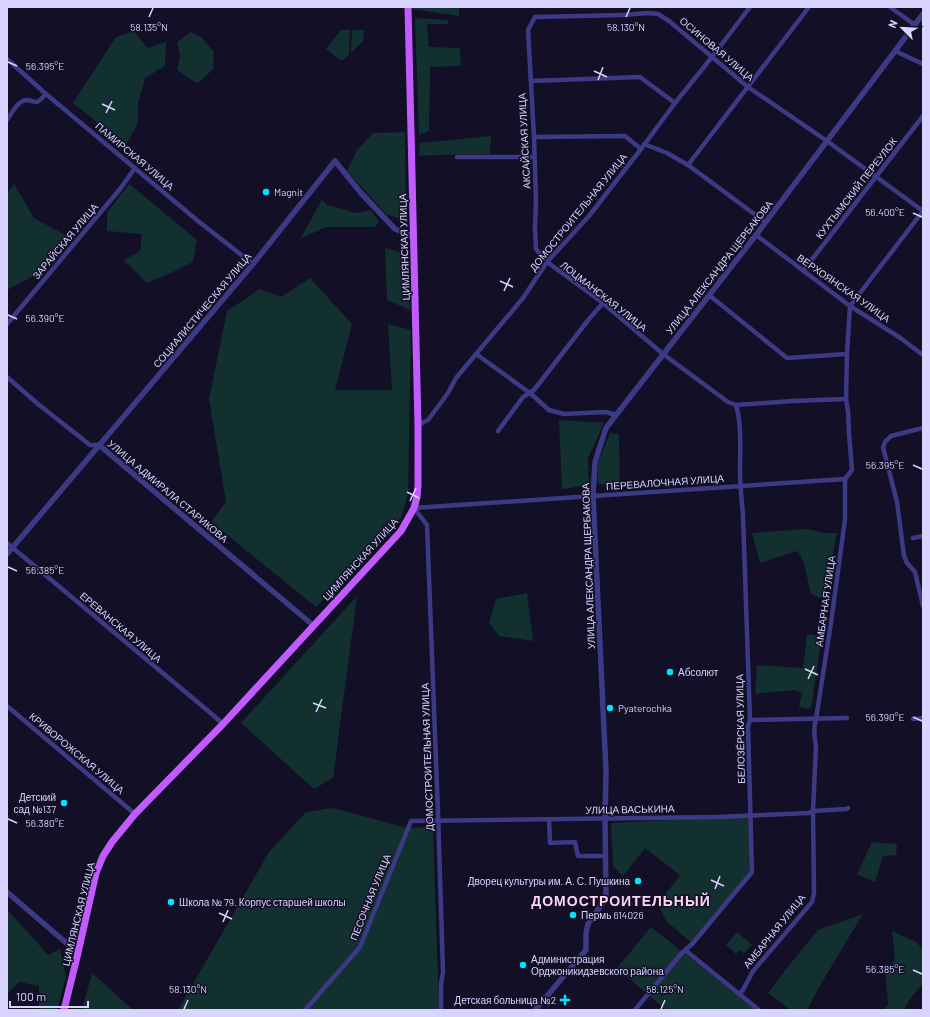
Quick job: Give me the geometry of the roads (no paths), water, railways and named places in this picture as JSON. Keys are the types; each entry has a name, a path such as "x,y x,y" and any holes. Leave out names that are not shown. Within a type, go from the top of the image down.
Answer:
{"main road":[{"name":"ЦИМЛЯНСКАЯ УЛИЦА","path":"64,1010 96,873 112,842 135,814 223,724 402,531 414,508 418,486 418,425 408,7"}],"street":[{"name":"ДОМОСТРОИТЕЛЬНАЯ УЛИЦА","path":"418,425 428,420 448,393 456,378 523,298 547,262 589,216 750,7"},
{"path":"688,165 809,7"},
{"path":"890,7 915,25"},
{"name":"ОСИНОВАЯ УЛИЦА","path":"535,17 649,13 658,14 669,21 748,87 827,141 923,211"},
{"name":"УЛИЦА АЛЕКСАНДРА ЩЕРБАКОВА","path":"535,1010 586,950 586,933 588,924 606,898 606,771 593,496 594,462 606,428 756,235 923,14"},
{"name":"АКСАЙСКАЯ УЛИЦА","path":"535,17 528,30 534,137 536,249 547,262"},
{"path":"895,51 923,64"},
{"name":"ПАМИРСКАЯ УЛИЦА","path":"7,59 46,94 240,255 253,264"},
{"path":"531,81 640,77 675,103"},
{"path":"7,120 18,103 26,100 37,102 46,94"},
{"name":"КУХТЫМСКИЙ ПЕРЕУЛОК","path":"803,271 923,116"},
{"path":"534,137 624,136 643,146 667,153 688,165 765,222"},
{"path":"457,157 534,157"},
{"name":"СОЦИАЛИСТИЧЕСКАЯ УЛИЦА","path":"7,554 253,264 334,161 361,193 395,229 414,237"},
{"name":"ЗАРАЙСКАЯ УЛИЦА","path":"7,324 120,189 135,168"},
{"path":"850,306 923,211"},
{"name":"ВЕРХОЯНСКАЯ УЛИЦА","path":"756,235 850,306 899,337 923,355"},
{"path":"240,255 244,249"},
{"name":"ЛОЦМАНСКАЯ УЛИЦА","path":"547,262 603,303 663,354 728,402 736,405"},
{"path":"709,295 787,358 847,354"},
{"path":"498,431 523,398 534,390 603,303"},
{"name":"АМБАРНАЯ УЛИЦА","path":"740,994 753,971 812,902 814,893 813,811 816,746 814,725 831,623 844,526 845,479 852,470 846,399 850,306"},
{"path":"476,354 549,410 564,414 606,412 616,415"},
{"name":"УЛИЦА АДМИРАЛА СТАРИКОВА","path":"7,377 38,404 90,444 99,445 314,626"},
{"path":"736,405 846,399"},
{"name":"БЕЛОЗЁРСКАЯ УЛИЦА","path":"635,1010 680,955 693,943 752,872 748,726 750,720 743,516 740,486 740,448 738,413 736,405"},
{"path":"923,428 891,436 885,442 883,447 897,502 904,556 907,563 915,572 923,606"},
{"name":"ПЕРЕВАЛОЧНАЯ УЛИЦА","path":"414,508 845,479"},
{"name":"ДОМОСТРОИТЕЛЬНАЯ УЛИЦА","path":"414,508 427,525 439,821 443,972 441,985 441,1010"},
{"path":"913,538 923,536"},
{"name":"ЕРЕВАНСКАЯ УЛИЦА","path":"7,543 223,724"},
{"name":"КРИВОРОЖСКАЯ УЛИЦА","path":"7,706 135,814"},
{"path":"750,720 847,718"},
{"path":"913,719 923,718"},
{"name":"УЛИЦА ВАСЬКИНА","path":"411,821 717,817 809,813 813,811 848,808"},
{"path":"549,819 550,843 575,842 578,856 605,856"},
{"name":"ПЕСОЧНАЯ УЛИЦА","path":"305,1010 360,947 411,821"},
{"path":"7,892 78,953"},
{"path":"685,950 759,1010"}],"place":[{"name":"Magnit","path":"266,192"},
{"name":"Абсолют","path":"670,672"},
{"name":"Pyaterochka","path":"610,708"},
{"name":"Детский сад №137","path":"64,803"},
{"name":"Дворец культуры им. А. С. Пушкина","path":"638,881"},
{"name":"Школа № 79. Корпус старшей школы","path":"171,902"},
{"name":"Пермь 614026","path":"573,915"},
{"name":"Администрация Орджоникидзевского района","path":"523,965"},
{"name":"Детская больница №2","path":"565,1000"}],"district":[{"name":"ДОМОСТРОИТЕЛЬНЫЙ","path":"621,900"}]}
